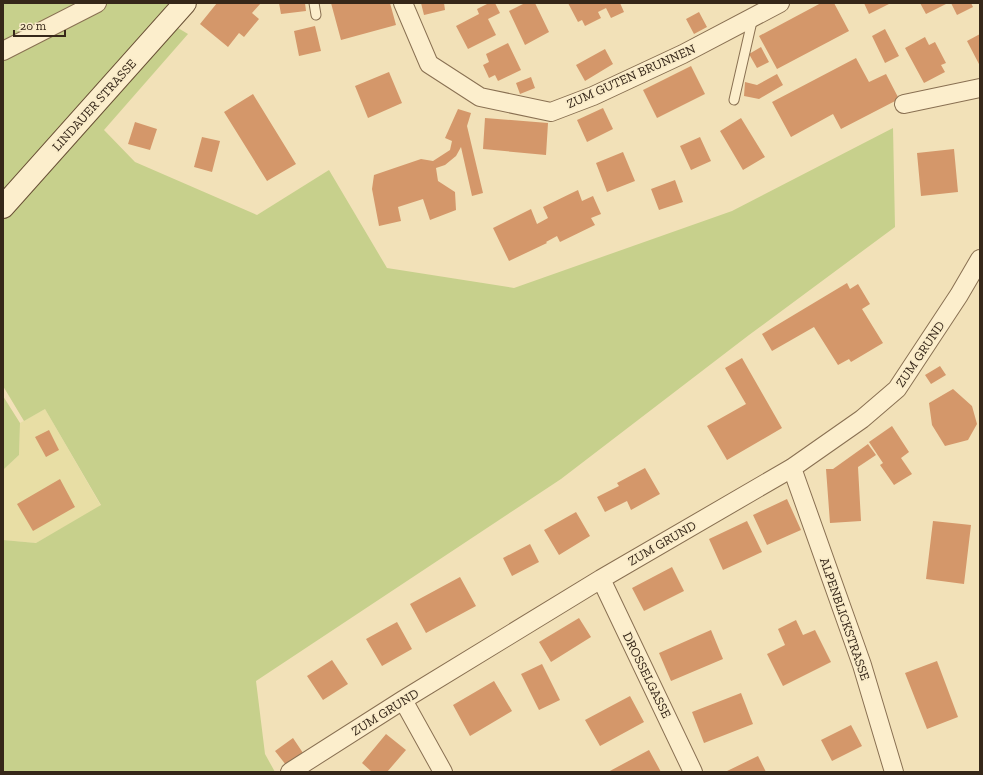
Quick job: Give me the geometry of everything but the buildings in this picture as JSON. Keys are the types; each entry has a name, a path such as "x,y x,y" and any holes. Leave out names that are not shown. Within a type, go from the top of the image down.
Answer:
{"main road":[{"name":"LINDAUER STRASSE","path":"3,207 185,3"}],"street":[{"path":"3,51 97,3"},
{"name":"ZUM GUTEN BRUNNEN","path":"404,3 429,64 480,97 551,112 606,90 683,54 780,3"},
{"path":"904,104 980,88"},
{"name":"ZUM GRUND","path":"290,772 403,700 601,579 792,468 862,420 897,389 959,295 980,259"},
{"name":"ALPENBLICKSTRASSE","path":"792,468 862,665 894,772"},
{"name":"DROSSELGASSE","path":"601,579 693,772"},
{"path":"403,700 444,772"}],"lane":[{"path":"314,3 316,15"},
{"path":"734,100 753,17"}],"shaded area":[{"path":"45,409 101,506 36,543 3,540 3,470 19,455 20,423"}],"green space":[{"path":"3,3 88,3 3,47"},
{"path":"107,3 171,3 3,190 3,56"},
{"path":"173,25 188,34 104,130 135,162 257,215 329,170 387,268 514,288 732,211 893,128 895,227 749,335 561,479 256,681 265,754 275,772 3,772 3,540 36,543 101,505 45,409 24,421 3,386 3,220"},
{"path":"3,396 20,423 19,455 3,470"}]}
